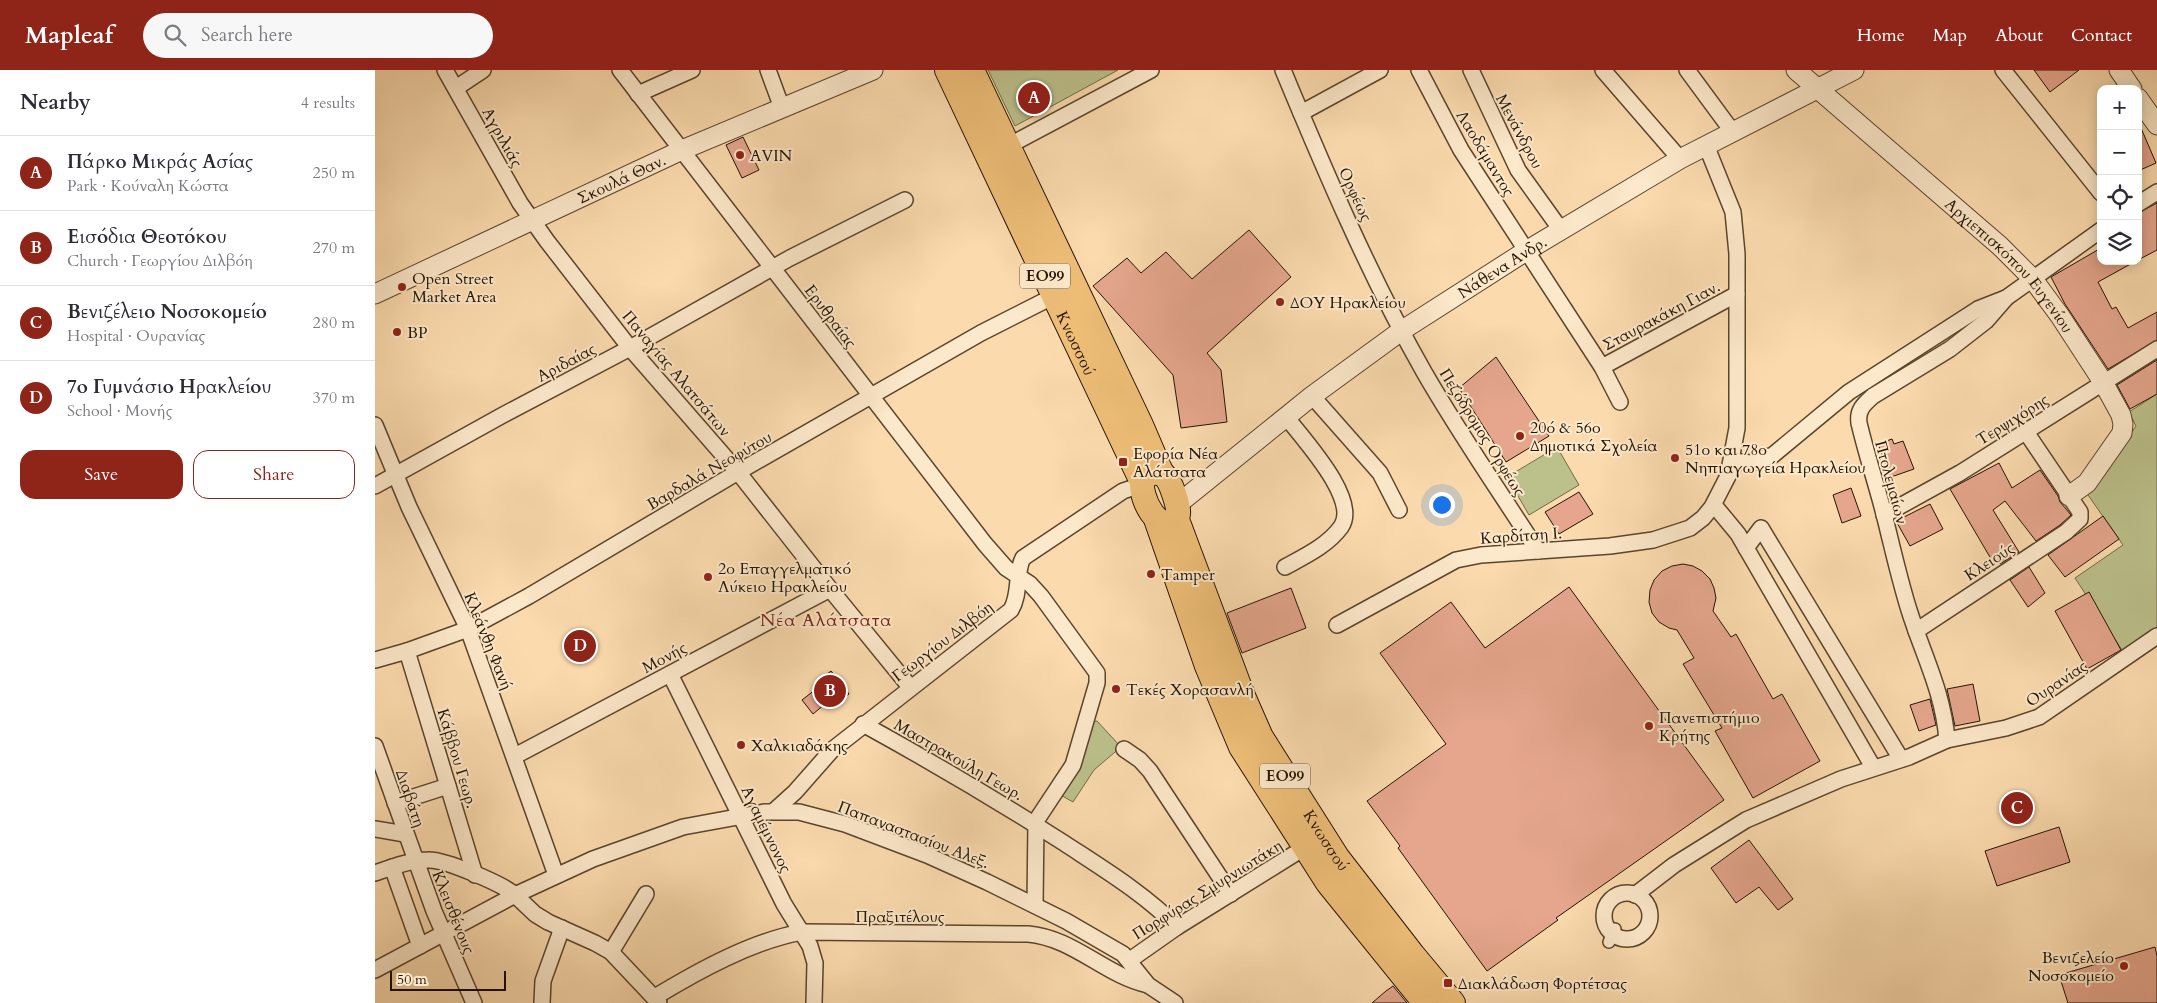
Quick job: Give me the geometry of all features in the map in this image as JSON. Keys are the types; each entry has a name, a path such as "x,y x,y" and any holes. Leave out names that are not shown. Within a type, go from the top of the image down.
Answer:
{"main road":[{"name":"Κνωσσού","path":"947,70 1054,296 1149,482"},
{"name":"Κνωσσού","path":"972,70 1141,425 1149,482"},
{"name":"ΕΟ99","path":"1149,482 1167,478 1170,513"},
{"name":"Κνωσσού","path":"1170,513 1196,637 1235,736 1304,848 1336,894 1425,1003"},
{"name":"Κνωσσού","path":"1170,513 1261,737 1337,857 1453,1003"}],"street":[{"name":"Αγριλιάς","path":"445,70 532,220"},
{"path":"456,88 483,70"},
{"name":"Ερυθραίας","path":"620,70 985,544 1006,568 1019,578"},
{"path":"638,94 692,70"},
{"path":"768,70 782,108"},
{"name":"Σκουλά Θαν.","path":"375,294 682,150 873,70"},
{"path":"1008,146 1151,70"},
{"name":"Ορφέως","path":"1283,70 1326,172 1401,330"},
{"path":"1301,113 1380,70"},
{"name":"Λαοδάμαντος","path":"1419,70 1461,150 1526,251"},
{"name":"Μενάνδρου","path":"1471,70 1518,170 1561,230"},
{"path":"1603,70 1680,159"},
{"path":"1687,70 1733,131"},
{"name":"Αρχιεπισκόπου Ευγενίου","path":"1796,70 2000,246 2031,278 2060,316 2103,382 2121,415 2122,433 2087,483 2069,496"},
{"name":"Νάθενα Ανδρ.","path":"1170,513 1313,396 1401,330 1526,251 1680,159 1854,70"},
{"path":"2003,70 2097,188"},
{"path":"2119,70 2129,85"},
{"path":"2142,104 2157,125"},
{"name":"Καρδίτση Ι.","path":"1337,626 1457,560 1481,555 1610,546 1663,538 1697,523 1713,506 1726,482 1732,461 1737,428 1737,254 1733,212 1706,145"},
{"path":"2142,201 2157,192"},
{"name":"Αριδαίας","path":"375,486 503,415 630,348 772,268 905,200"},
{"name":"Παναγίας Αλατσάτων","path":"532,220 630,348 738,472 910,687"},
{"path":"1849,392 1863,406 1890,385 1950,349 1986,321 2006,298 2031,278 2097,233"},
{"name":"Σταυρακάκη Γιαν.","path":"1526,251 1602,367 1620,402"},
{"name":"Σταυρακάκη Γιαν.","path":"1602,367 1737,294"},
{"name":"Βαρδαλά Νεοφύτου","path":"375,660 469,629 981,333 1054,296"},
{"path":"1732,461 1751,463 1773,455 1849,392 1979,309 2006,298"},
{"name":"Πεζόδρομος Ορφέως","path":"1401,330 1425,374 1538,551"},
{"name":"Τερψιχόρης","path":"1884,515 1960,473 2157,349"},
{"path":"1313,396 1380,473 1399,510"},
{"name":"Πτολεμαίων","path":"1863,406 1858,414 1859,422 1895,564 1916,631 1936,681 1946,722 1942,742"},
{"path":"1285,567 1319,548 1341,526 1346,511 1337,485 1287,418"},
{"name":"Κλεάνθη Φανή","path":"375,426 433,556 469,629 515,756 555,875"},
{"path":"2026,432 2069,496"},
{"name":"Γεωργίου Διλβόη","path":"774,811 795,792 832,750 910,687 1011,610 1018,594 1021,564 1027,555 1123,491 1149,482"},
{"name":"Κλειούς","path":"1916,631 2066,532 2080,519 2080,512 2069,496"},
{"path":"1713,506 1738,534 1873,768"},
{"path":"1746,548 1761,528 1901,759"},
{"name":"Μαστρακούλη Γεωρ.","path":"1019,578 1030,584 1045,600 1095,668 1097,678 1073,765 1063,783 1040,812 1036,826 1035,905"},
{"name":"Μονής","path":"515,756 830,589"},
{"name":"Ουρανίας","path":"1942,742 2006,728 2039,717 2157,636"},
{"name":"Κάββου Γεωρ.","path":"407,651 475,875"},
{"name":"Αγαμέμνονος","path":"670,674 784,904 802,932 814,957 814,1003"},
{"name":"Μαστρακούλη Γεωρ.","path":"863,724 952,774 1036,826 1151,903 1177,927"},
{"path":"1635,895 1645,902 1649,908 1649,923 1646,929 1635,938 1622,938 1613,935 1605,922 1607,907 1617,896 1625,894 1635,895 1674,865 1746,820 1942,742"},
{"name":"Διαβάτη","path":"375,746 415,861"},
{"path":"1124,749 1140,760 1150,771 1231,894"},
{"path":"395,803 448,786"},
{"name":"Παπαναστασίου Αλεξ.","path":"375,970 555,875 657,836 691,826 740,815 774,811 808,814 862,830 964,871 1088,932 1117,950 1130,960 1148,985 1175,1003"},
{"path":"375,829 405,834"},
{"name":"Πορφύρας Σμυρνιωτάκη","path":"1130,960 1177,927 1304,848"},
{"path":"375,873 415,861 436,860 497,884 515,895 535,914 611,952 657,1000"},
{"name":"Κλεισθένους","path":"415,861 443,933 474,1003"},
{"path":"392,868 420,946"},
{"path":"611,952 647,894"},
{"path":"541,1003 543,981 562,928"},
{"name":"Πραξιτέλους","path":"657,1000 686,979 749,949 775,938 802,932 1028,934 1047,936 1072,946 1126,978 1148,985"}],"green space":[{"path":"988,70 1118,70 1015,126"},
{"path":"2157,394 2157,627 2122,650 2075,578 2123,545 2088,495 2136,426 2129,412"},
{"path":"1557,447 1579,485 1529,515 1507,477"},
{"path":"1097,721 1121,747 1094,770 1073,802 1059,794 1091,722"}],"building":[{"path":"2034,70 2079,70 2050,92"},
{"path":"2142,130 2156,163 2142,169"},
{"path":"743,137 759,170 742,178 726,145"},
{"path":"2157,203 2157,250 2142,258 2142,220 2142,211"},
{"path":"1249,230 1291,277 1207,353 1221,370 1227,422 1181,428 1173,375 1093,286 1127,258 1141,273 1166,252 1192,279"},
{"path":"2097,250 2097,265 2129,265 2098,282 2112,309 2116,307 2128,328 2157,312 2157,340 2108,369 2065,304 2051,277"},
{"path":"1496,357 1549,436 1506,462 1459,388"},
{"path":"2157,360 2157,394 2130,409 2117,385"},
{"path":"1892,439 1894,444 1903,441 1914,469 1891,477 1878,444"},
{"path":"1999,463 2012,488 2040,470 2060,502 2071,515 2036,541 2005,501 1993,510 2019,552 2000,564 1998,561 1994,564 1950,489"},
{"path":"1851,488 1861,516 1842,523 1833,495"},
{"path":"1579,492 1593,514 1559,534 1545,512"},
{"path":"1930,504 1943,529 1910,546 1896,521"},
{"path":"2103,516 2119,539 2065,577 2048,555"},
{"path":"1683,564 1693,566 1702,571 1710,579 1716,598 1713,611 1731,637 1736,634 1773,699 1782,694 1820,761 1753,798 1715,731 1722,728 1683,664 1694,658 1677,630 1659,622 1652,613 1649,602 1650,590 1654,580 1662,571 1672,566"},
{"path":"2029,567 2045,593 2028,607 2010,580"},
{"path":"1569,587 1724,800 1556,918 1558,920 1487,971 1398,848 1400,846 1367,801 1446,744 1380,653 1451,602 1485,648"},
{"path":"1291,588 1306,628 1242,653 1227,613"},
{"path":"2089,592 2121,650 2087,669 2055,611"},
{"path":"831,671 849,694 829,709 825,704 813,714 802,700 816,689 813,685"},
{"path":"1973,684 1980,721 1955,726 1947,689"},
{"path":"1930,699 1936,725 1919,731 1910,705"},
{"path":"2059,827 2070,862 1997,886 1985,851"},
{"path":"1749,840 1793,899 1778,910 1759,887 1736,903 1711,868"},
{"name":"Βενιζελείο Νοσοκομείο","path":"2155,947 2157,956 2157,1003 2068,1003 2059,975"},
{"path":"1393,986 1407,1003 1372,1003 1386,991"}],"place":[{"name":"Πάρκο Μικράς Ασίας","path":"1034,98"},
{"name":"AVIN","path":"740,155"},
{"name":"Open Street Market Area","path":"402,287"},
{"name":"ΔΟΥ Ηρακλείου","path":"1280,302"},
{"name":"BP","path":"397,332"},
{"name":"20ό & 56ο Δημοτικά Σχολεία","path":"1520,436"},
{"name":"51ο και 78ο Νηπιαγωγεία Ηρακλείου","path":"1675,458"},
{"name":"Εφορία Νέα Αλάτσατα","path":"1123,462"},
{"name":"Tamper","path":"1151,574"},
{"name":"2ο Επαγγελματικό Λύκειο Ηρακλείου","path":"708,577"},
{"name":"7o Γυμνάσιο Ηρακλείου","path":"580,646"},
{"name":"Τεκές Χορασανλή","path":"1116,689"},
{"name":"Εισόδια Θεοτόκου","path":"830,691"},
{"name":"Πανεπιστήμιο Κρήτης","path":"1649,726"},
{"name":"Χαλκιαδάκης","path":"741,745"},
{"name":"Βενιζέλειο Νοσοκομείο","path":"2017,808"},
{"name":"Βενιζελείο Νοσοκομείο","path":"2124,966"},
{"name":"Διακλάδωση Φορτέτσας","path":"1448,983"}],"district":[{"name":"Νέα Αλάτσατα","path":"826,620"}]}
